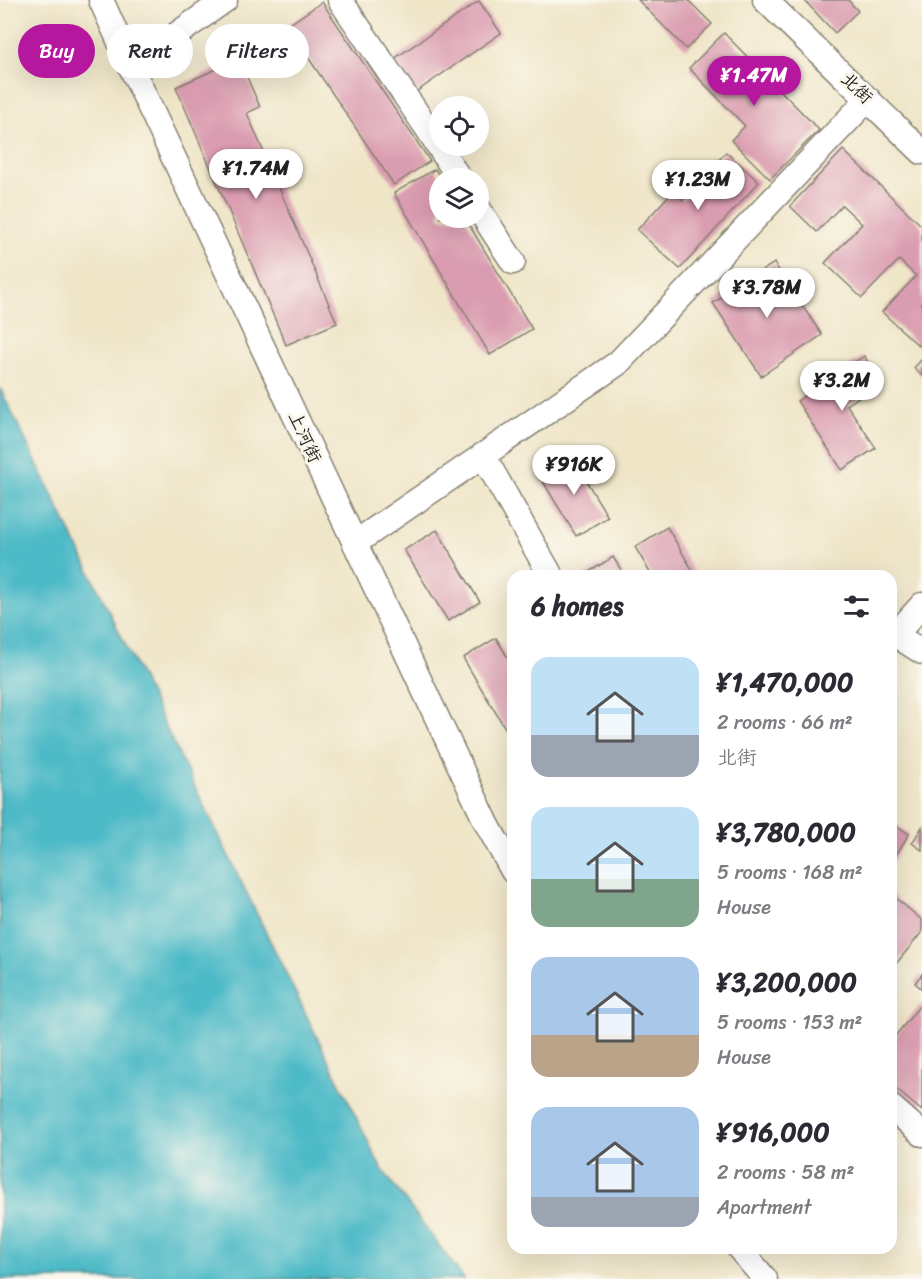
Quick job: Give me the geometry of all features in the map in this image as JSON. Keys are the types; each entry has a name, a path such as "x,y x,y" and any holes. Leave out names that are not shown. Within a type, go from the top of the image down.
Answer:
{"street":[{"name":"上河街","path":"101,0 112,24"},
{"path":"191,24 225,0"},
{"path":"340,0 453,168"},
{"name":"北街","path":"765,0 922,152"},
{"name":"上河街","path":"136,78 487,824 507,860"},
{"path":"355,543 618,363 868,99"},
{"path":"489,225 513,262"},
{"path":"483,455 547,570"},
{"path":"897,629 922,605"},
{"path":"897,636 922,652"},
{"path":"897,1112 922,1134"},
{"path":"744,1254 765,1279"}],"water":[{"path":"0,388 381,1168 464,1279 0,1279"}],"building":[{"path":"638,0 688,0 712,24 686,49"},
{"path":"804,0 848,0 858,11 835,33"},
{"path":"479,1 501,33 416,92 394,59"},
{"path":"322,2 430,161 394,185 309,59 309,24 290,24"},
{"path":"724,33 819,130 770,179 731,140 745,126 689,68"},
{"path":"205,74 205,78 247,78 260,107 247,113 337,323 286,345 176,87"},
{"path":"843,150 922,226 922,343 919,346 882,312 916,276 899,260 862,298 825,263 862,224 842,205 817,232 790,206"},
{"path":"726,152 759,182 680,269 637,230 673,191 683,200"},
{"path":"429,173 429,228 471,228 532,329 490,355 394,193"},
{"path":"774,263 822,335 761,376 713,303"},
{"path":"864,356 881,382 847,405 876,448 842,470 797,401"},
{"path":"922,359 922,376 914,368"},
{"path":"571,456 608,517 576,536 539,475"},
{"path":"667,527 692,570 648,570 635,547"},
{"path":"437,530 480,602 448,621 404,550"},
{"path":"613,557 621,570 592,570"},
{"path":"496,638 507,656 507,727 505,728 463,658"},
{"path":"897,826 909,834 897,853"},
{"path":"922,827 922,850 912,843"},
{"path":"897,899 922,920 922,932 897,963"},
{"path":"922,974 922,989 915,983"},
{"path":"922,1003 922,1111 897,1090 897,1034"}]}
